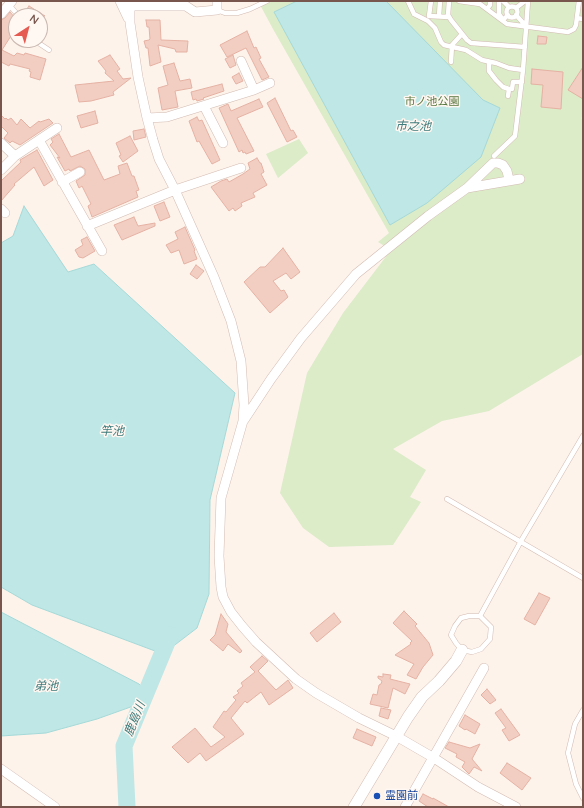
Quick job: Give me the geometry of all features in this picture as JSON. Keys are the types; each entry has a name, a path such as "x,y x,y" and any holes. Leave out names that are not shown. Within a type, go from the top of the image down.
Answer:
{"street":[{"path":"120,1 130,23"},
{"path":"1,14 11,3"},
{"path":"217,5 195,12 186,6 130,4 130,23 138,77 147,118 159,159 175,190 214,277 231,321 241,361 244,405 243,421 221,498 219,556 223,597 231,612 256,642 296,679 316,693 352,714 396,736 434,758 478,787 516,807"},
{"path":"240,61 254,90"},
{"path":"147,118 167,117 254,90 270,83"},
{"path":"204,106 222,143"},
{"path":"1,170 15,156 57,128"},
{"path":"39,140 102,251"},
{"path":"1,142 15,156"},
{"path":"243,421 301,338 356,274 422,220 467,188 493,163 503,165 510,180"},
{"path":"87,226 175,190 240,168"},
{"path":"62,182 80,172"},
{"path":"467,188 520,179"},
{"path":"354,807 396,736 422,697 439,681 456,661 462,650"},
{"path":"404,807 434,758 484,668"},
{"path":"1,768 55,807"}],"lane":[{"path":"217,5 225,13 237,13 267,1"},
{"path":"408,1 414,14 429,18 439,16 449,17"},
{"path":"431,1 429,18 441,42 451,47 466,50 482,60 509,68 523,70"},
{"path":"439,16 440,1"},
{"path":"449,1 449,17 462,34 471,42 525,47"},
{"path":"459,1 480,4 507,24 568,32 574,29 577,18 579,1 574,1"},
{"path":"487,9 490,5 490,1"},
{"path":"499,1 500,14 503,20"},
{"path":"503,1 509,7 512,6 516,8"},
{"path":"516,8 526,1"},
{"path":"494,156 515,136 525,47 526,1"},
{"path":"508,15 506,11 509,7"},
{"path":"516,8 518,12 516,16"},
{"path":"503,20 508,15"},
{"path":"508,15 512,17 516,16 526,27"},
{"path":"577,18 583,19"},
{"path":"451,62 451,47 462,34"},
{"path":"488,62 489,71 496,80 504,87 509,89 508,96"},
{"path":"512,89 512,82 522,82"},
{"path":"480,616 521,541 583,436"},
{"path":"447,499 583,578"},
{"path":"468,616 480,616 491,627 490,639 481,649 472,652 462,650 451,635 455,626 461,618 468,616"},
{"path":"583,710 575,724 568,754 576,784 583,798"}],"green space":[{"name":"市ノ池公園","path":"264,1 583,1 583,119 581,117 583,121 583,354 489,411 442,421 393,449 426,470 410,497 421,502 393,545 329,547 303,528 280,493 307,373 343,313 391,250 378,242 389,233 259,3"},
{"path":"299,139 308,153 278,178 266,154"}],"water":[{"name":"市之池","path":"297,1 386,1 483,100 500,108 481,157 427,203 390,225 274,12"},
{"name":"竿池","path":"24,206 68,272 94,264 235,393 210,500 209,594 197,628 163,654 32,605 1,587 1,243 13,236"},
{"name":"弟池","path":"1,612 139,684 144,689 139,704 97,719 46,733 1,736"}],"building":[{"path":"8,14 8,41 2,50 14,56 17,53 24,55 25,53 46,59 40,80 30,77 30,69 10,64 9,66 1,62 1,20"},
{"path":"146,20 160,20 161,40 188,41 187,52 176,52 175,49 158,45 161,62 150,66 148,48 146,48 144,41 150,39 149,27 147,27"},
{"path":"247,31 254,48 256,47 261,58 259,59 269,77 262,80 246,48 227,57 220,45"},
{"path":"538,36 547,37 546,44 537,44"},
{"path":"110,55 120,69 117,71 123,79 131,78 113,92 114,95 91,101 79,102 75,85 114,81 105,73 106,71 98,61"},
{"path":"233,55 236,65 230,68 225,59"},
{"path":"174,63 180,81 190,79 192,88 175,91 178,107 162,110 158,88 168,85 163,66"},
{"path":"583,67 583,99 568,90"},
{"path":"532,69 563,72 561,109 541,107 543,85 531,84"},
{"path":"239,73 243,81 236,84 232,77"},
{"path":"222,84 224,91 203,98 204,99 197,101 196,99 193,100 191,92"},
{"path":"275,98 291,131 293,130 297,137 287,142 267,103"},
{"path":"259,99 263,107 237,118 254,151 246,154 245,152 243,153 242,150 239,152 219,108 228,104 231,111"},
{"path":"95,111 98,123 81,128 77,116"},
{"path":"1,115 8,120 11,118 17,125 21,119 30,128 39,121 49,119 53,123 20,145 12,141 10,143 4,138 8,133 1,126"},
{"path":"197,117 199,121 202,120 220,160 212,164 199,141 197,142 189,121"},
{"path":"144,129 146,137 134,140 133,131"},
{"path":"59,134 71,157 89,150 104,180 120,174 118,166 127,163 139,190 136,191 138,197 92,217 88,206 91,204 82,186 79,188 76,181 85,175 85,169 80,166 70,171 69,169 65,171 57,157 60,158 50,145 53,142 51,139"},
{"path":"130,136 138,151 123,162 119,156 121,155 116,143"},
{"path":"37,150 53,180 44,186 34,167 14,184 15,185 1,201 1,181 21,162 20,160"},
{"path":"257,158 261,163 264,172 261,174 267,185 253,193 255,197 241,203 242,206 235,211 233,208 229,211 211,187 227,179 229,182 243,174 250,169 248,163"},
{"path":"164,202 170,217 160,221 154,206"},
{"path":"134,217 138,226 155,223 155,226 122,240 114,225"},
{"path":"185,227 195,250 197,259 184,264 179,250 171,253 166,245 178,239 175,232"},
{"path":"87,237 95,251 83,258 79,257 75,250 83,245 81,240"},
{"path":"283,248 300,272 291,279 286,273 273,281 281,291 284,290 288,297 270,313 244,282 260,267 265,267"},
{"path":"196,265 204,271 197,279 190,274"},
{"path":"539,593 550,598 535,625 524,619"},
{"path":"404,611 417,624 415,626 429,643 433,655 423,667 416,679 407,675 414,664 395,655 411,644 410,643 412,641 393,623"},
{"path":"334,613 341,622 317,642 310,633"},
{"path":"221,614 228,624 226,632 242,651 240,653 228,644 223,651 210,640 215,635"},
{"path":"262,656 268,661 258,671 276,690 288,680 293,688 269,705 261,692 247,703 245,701 231,718 244,734 206,761 200,753 188,763 172,747 195,728 211,747 225,737 213,727 224,711 226,712 236,700 233,697 239,693 237,691 243,686 241,683 255,672 250,667"},
{"path":"383,674 391,675 390,679 410,684 405,694 393,688 388,708 370,704 373,694 377,695 379,685 382,681 378,678 378,676 383,677"},
{"path":"487,689 496,700 490,704 481,695"},
{"path":"381,708 391,710 388,719 379,716"},
{"path":"501,709 520,735 509,741 502,730 506,728 495,713"},
{"path":"465,715 480,724 475,734 459,726"},
{"path":"357,729 376,737 372,746 353,738"},
{"path":"449,742 470,748 480,744 472,759 482,771 474,767 469,774 462,767 465,762 456,757 457,754 445,748"},
{"path":"507,763 531,778 522,790 500,773"},
{"path":"423,794 449,807 428,807 419,801"}],"waterway":[{"name":"鹿島川","path":"127,807 124,746 170,635"}],"place":[{"name":"霊園前","path":"377,796"}]}
